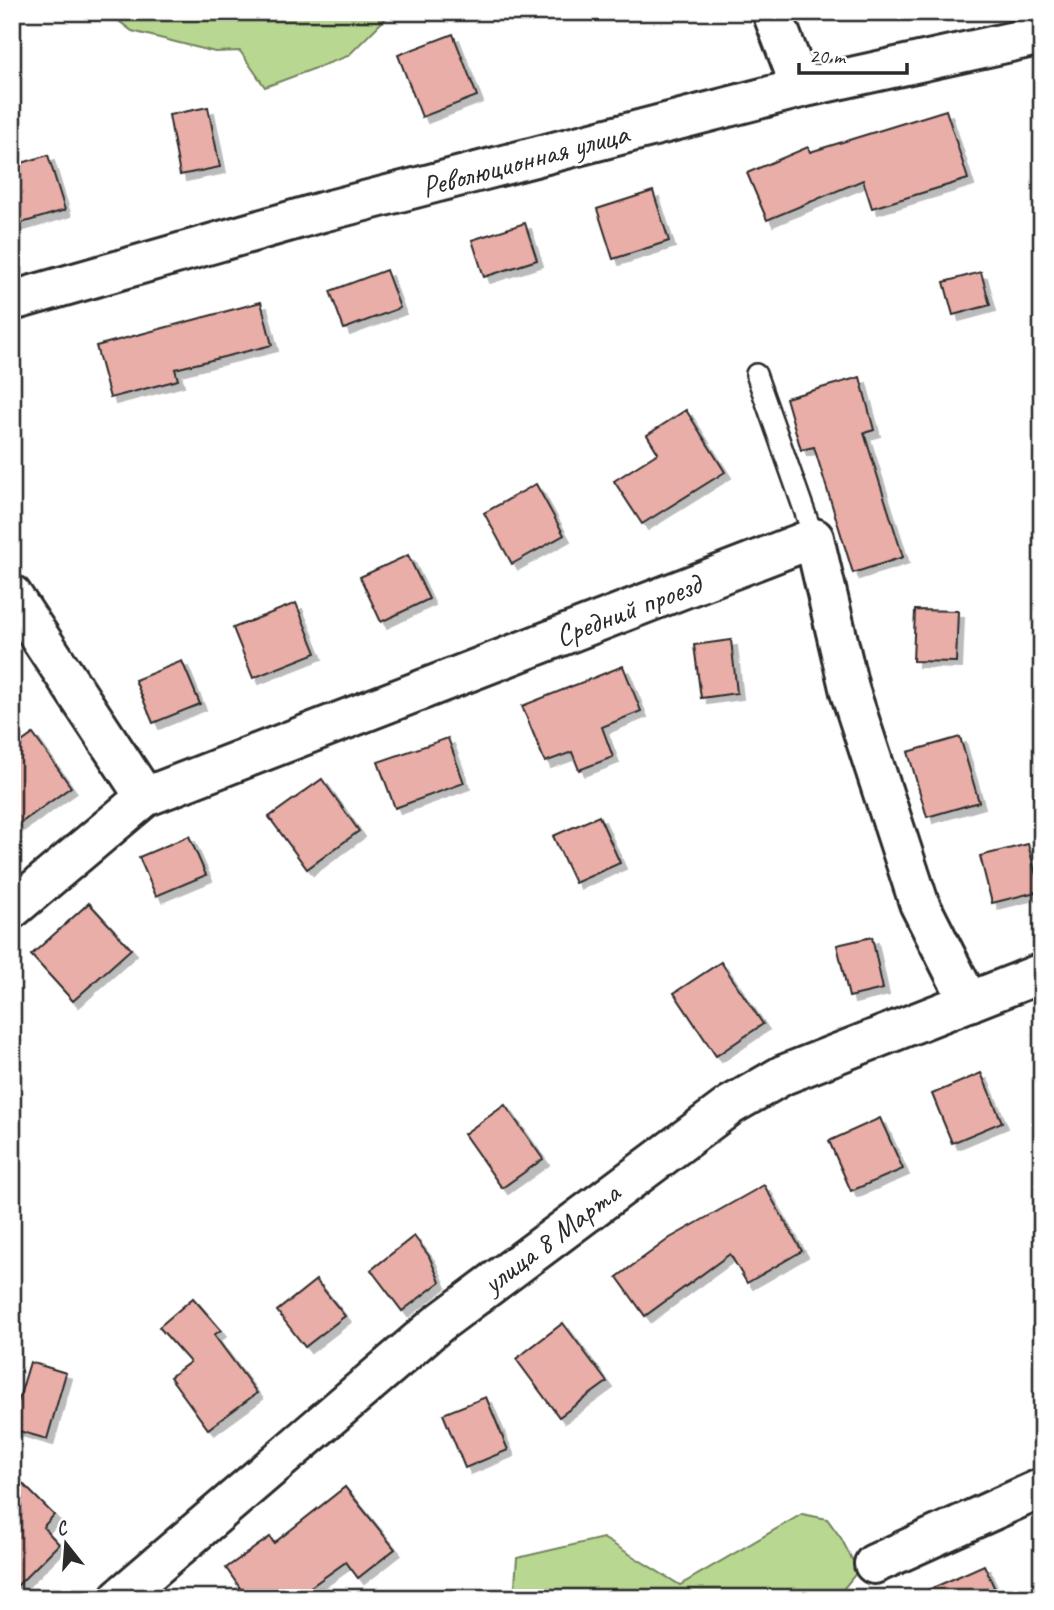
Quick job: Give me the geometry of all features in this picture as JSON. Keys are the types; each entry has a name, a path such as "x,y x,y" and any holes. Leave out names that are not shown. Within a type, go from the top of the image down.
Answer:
{"street":[{"path":"772,12 801,88"},
{"name":"Революционная улица","path":"12,301 322,212 801,88 1042,35"},
{"path":"814,538 850,692 919,903 969,1002"},
{"name":"Средний проезд","path":"12,909 145,797 814,538"},
{"path":"12,595 145,797"},
{"name":"улица 8 Марта","path":"120,1598 438,1324 731,1105 783,1074 1042,973"},
{"path":"874,1564 1042,1488"}],"lane":[{"path":"756,374 814,538"}],"green space":[{"path":"107,12 392,12 348,56 265,87 240,51 215,52 132,31"},
{"path":"802,1514 827,1519 841,1538 858,1571 836,1598 514,1598 517,1558 603,1538 680,1585"}],"building":[{"path":"453,34 477,96 422,117 398,55"},
{"path":"208,107 220,167 180,175 169,115"},
{"path":"946,110 968,179 872,208 863,180 767,220 747,173 808,147 810,152"},
{"path":"48,155 65,210 12,226 12,166"},
{"path":"653,191 669,241 613,259 597,209"},
{"path":"525,223 537,260 484,277 472,240"},
{"path":"386,270 400,308 344,329 330,291"},
{"path":"981,272 990,305 953,315 944,282"},
{"path":"261,302 272,345 175,369 178,380 110,398 96,346"},
{"path":"860,377 874,430 864,433 903,557 853,573 814,447 801,450 786,398"},
{"path":"686,410 725,472 642,524 614,481 658,453 647,435"},
{"path":"536,484 564,535 512,564 484,513"},
{"path":"408,555 429,599 381,622 360,577"},
{"path":"296,603 316,653 253,678 233,628"},
{"path":"915,610 958,611 956,662 913,661"},
{"path":"731,640 737,693 701,698 694,645"},
{"path":"182,661 200,704 153,723 135,680"},
{"path":"623,666 641,711 602,727 613,757 579,770 572,752 545,762 522,706"},
{"path":"33,734 71,787 12,829 12,749"},
{"path":"960,737 979,802 927,817 908,752"},
{"path":"448,738 464,783 395,808 378,762"},
{"path":"322,779 359,831 307,869 269,817"},
{"path":"599,816 620,863 575,883 553,836"},
{"path":"189,836 206,875 156,896 139,857"},
{"path":"1028,844 1040,891 992,903 980,856"},
{"path":"89,903 131,949 73,1001 31,955"},
{"path":"872,937 883,989 849,997 837,945"},
{"path":"721,962 763,1024 716,1056 674,993"},
{"path":"981,1073 1002,1122 952,1143 932,1094"},
{"path":"505,1105 543,1159 502,1188 464,1134"},
{"path":"880,1118 903,1169 851,1191 829,1141"},
{"path":"764,1185 802,1251 747,1283 730,1254 645,1316 617,1277 670,1238"},
{"path":"414,1236 429,1256 440,1282 402,1311 371,1270"},
{"path":"316,1280 345,1316 305,1347 277,1311"},
{"path":"193,1298 221,1330 214,1335 257,1393 208,1429 170,1377 190,1362 159,1327"},
{"path":"563,1323 607,1382 559,1417 516,1359"},
{"path":"30,1362 66,1373 47,1439 12,1429"},
{"path":"486,1397 508,1450 465,1468 443,1414"},
{"path":"12,1473 54,1515 43,1527 59,1544 12,1591"},
{"path":"345,1487 395,1549 358,1578 346,1562 295,1598 247,1598 226,1568 270,1537 274,1543"},
{"path":"984,1565 999,1598 910,1598"}]}
